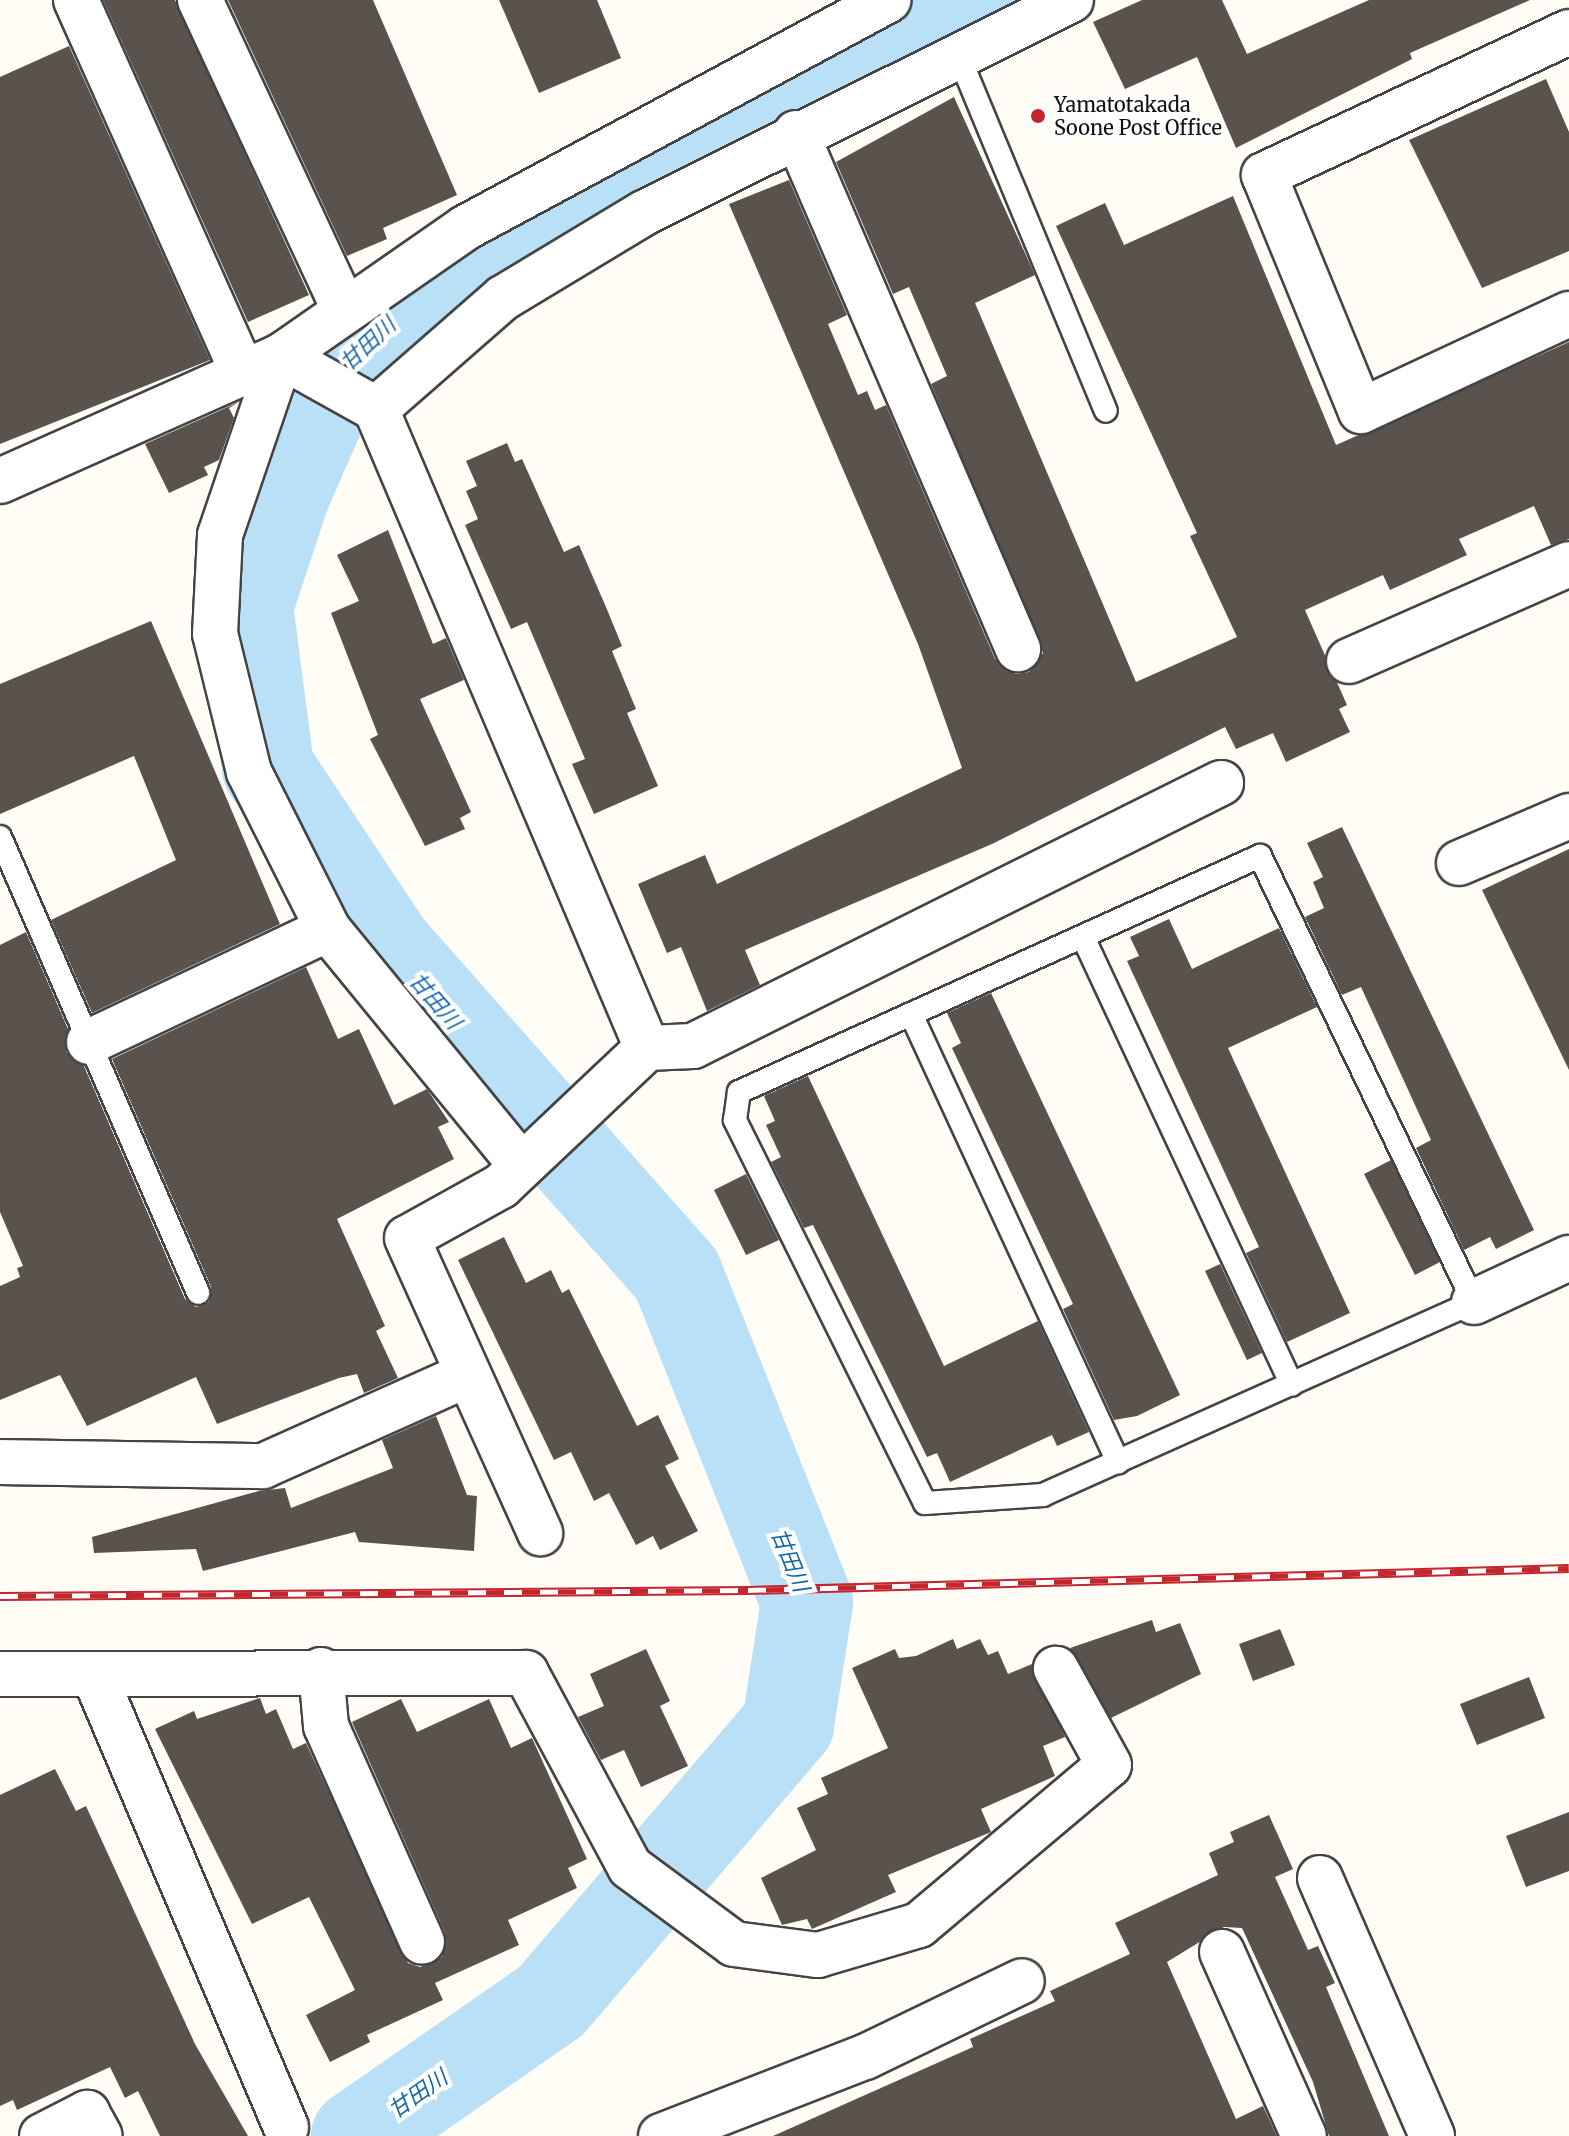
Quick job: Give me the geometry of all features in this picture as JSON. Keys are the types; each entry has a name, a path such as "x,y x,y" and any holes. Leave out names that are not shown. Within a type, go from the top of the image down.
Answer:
{"street":[{"path":"76,0 262,364 220,535 215,634 249,772 328,929 521,1165"},
{"path":"200,0 345,311"},
{"path":"0,481 262,364 465,228 889,0"},
{"path":"376,409 503,298 796,133 1071,0"},
{"path":"1569,32 1264,175 1361,411 1569,314"},
{"path":"796,133 1018,649"},
{"path":"262,364 376,409 647,1048"},
{"path":"1349,661 1569,564"},
{"path":"540,1533 466,1375 407,1238 501,1186 647,1048 693,1046 1221,783"},
{"path":"1459,863 1569,816"},
{"path":"89,1042 328,929"},
{"path":"1474,1302 1569,1258"},
{"path":"0,1462 263,1466 466,1375"},
{"path":"0,1674 95,1677 321,1670 526,1673 630,1867 734,1944 818,1955 919,1925 1109,1765 1056,1669"},
{"path":"321,1670 326,1726 422,1942"},
{"path":"95,1677 286,2127"},
{"path":"1320,1878 1432,2136"},
{"path":"1222,1952 1304,2136"},
{"path":"661,2136 865,2057 1022,1981"},
{"path":"42,2136 87,2113 100,2136"}],"lane":[{"path":"958,54 1106,411"},
{"path":"0,837 198,1293"},
{"path":"1260,856 1474,1302 1043,1495 925,1503 735,1120 739,1092 1083,937 1260,856"},
{"path":"1083,937 1292,1385"},
{"path":"911,1014 1118,1462"}],"building":[{"path":"103,0 175,0 309,295 248,322"},
{"path":"228,0 373,0 457,195 383,228 387,239 347,256"},
{"path":"499,0 597,0 621,58 539,93"},
{"path":"1142,0 1222,0 1247,54 1369,0 1530,0 1410,53 1412,59 1236,148 1197,57 1125,89 1093,22"},
{"path":"69,46 210,360 0,444 0,77"},
{"path":"1546,79 1569,132 1569,251 1482,288 1409,140"},
{"path":"954,97 1035,275 975,303 1136,682 1237,637 1190,536 1197,533 1056,226 1105,203 1124,245 1233,196 1336,445 1569,342 1569,539 1551,545 1534,506 1459,539 1467,555 1390,590 1383,575 1305,610 1347,705 1339,709 1350,732 1286,762 1273,733 1236,749 1225,727 992,844 745,950 760,985 707,1011 681,947 667,953 638,884 705,855 717,884 962,768 918,644 729,204 789,180 847,315 828,324 858,395 867,391 875,410 886,405 995,659 1016,674 1029,672 1043,653 931,384 947,376 909,287 893,294 836,162"},
{"path":"239,402 229,408 234,418 219,460 204,467 208,475 169,493 145,444"},
{"path":"507,443 515,462 522,459 564,552 579,545 622,646 612,651 636,709 627,713 658,786 594,814 572,764 585,759 527,622 511,629 465,525 478,519 466,491 477,486 466,461"},
{"path":"388,530 433,644 446,638 464,680 420,699 471,812 460,818 465,829 425,846 370,739 378,735 331,613 359,601 337,555"},
{"path":"151,621 280,924 92,1013 51,920 176,860 134,756 0,814 0,684"},
{"path":"1342,827 1534,1230 1496,1249 1490,1237 1464,1250 1416,1148 1431,1140 1361,987 1342,995 1305,917 1324,908 1313,882 1323,877 1307,843"},
{"path":"1569,849 1569,1070 1482,890"},
{"path":"1169,919 1192,969 1279,928 1317,1007 1228,1048 1350,1313 1287,1342 1246,1253 1259,1247 1127,961 1139,956 1130,937"},
{"path":"26,932 68,1029 66,1052 84,1066 185,1299 196,1307 209,1302 211,1287 112,1059 306,967 338,1039 359,1029 394,1105 427,1089 449,1122 438,1127 454,1159 337,1219 385,1326 376,1331 398,1378 364,1393 357,1374 339,1378 217,1424 196,1377 87,1426 60,1375 0,1400 0,1286 20,1277 17,1268 23,1266 0,1212 0,945"},
{"path":"991,993 1180,1395 1137,1416 1114,1420 1063,1309 1073,1304 952,1048 961,1043 947,1013"},
{"path":"808,1076 944,1366 1038,1321 1089,1432 1057,1446 1052,1435 950,1482 937,1453 927,1457 813,1225 804,1228 771,1162 781,1157 766,1125 775,1121 764,1096"},
{"path":"1391,1160 1440,1262 1415,1275 1364,1174"},
{"path":"746,1174 779,1240 746,1255 714,1190"},
{"path":"504,1237 526,1283 551,1270 562,1293 569,1289 637,1426 658,1415 679,1459 665,1466 698,1531 660,1550 653,1536 636,1545 609,1493 594,1501 571,1452 554,1460 458,1260"},
{"path":"1220,1264 1262,1353 1247,1360 1205,1271"},
{"path":"436,1416 467,1495 477,1496 474,1551 359,1542 355,1532 203,1571 196,1549 94,1553 92,1537 259,1491 285,1488 291,1508 393,1468 382,1440"},
{"path":"1152,1620 1156,1632 1180,1623 1201,1674 1111,1718 1070,1648"},
{"path":"1280,1629 1295,1665 1253,1681 1239,1644"},
{"path":"953,1639 957,1649 980,1639 988,1655 998,1651 1008,1674 1032,1664 1065,1737 1043,1746 1055,1776 981,1809 991,1832 888,1875 896,1892 812,1929 807,1919 782,1925 761,1878 816,1850 797,1808 828,1794 821,1778 888,1748 852,1668 895,1649 899,1658 916,1656"},
{"path":"646,1649 670,1701 660,1706 688,1766 641,1787 624,1750 601,1760 578,1717 604,1706 590,1674"},
{"path":"1529,1677 1545,1718 1477,1745 1460,1704"},
{"path":"260,1698 266,1714 276,1709 293,1749 306,1743 408,1963 420,1967 442,1957 445,1933 352,1722 401,1699 417,1732 489,1699 511,1748 532,1738 587,1859 568,1868 577,1888 508,1920 519,1945 435,1983 443,2000 367,2035 370,2042 330,2062 306,2015 355,1990 309,1897 252,1924 155,1729 194,1711 197,1719"},
{"path":"55,1769 76,1811 86,1806 195,2044 248,2136 160,2136 138,2091 125,2098 110,2067 17,2110 13,2100 0,2106 0,1795"},
{"path":"1569,1812 1569,1871 1526,1887 1506,1836"},
{"path":"1269,1815 1293,1869 1275,1877 1308,1950 1318,1946 1335,1983 1326,1987 1389,2136 1329,2136 1313,2082 1242,1928 1224,1927 1167,1962 1236,2119 1263,2106 1277,2136 773,2136 973,2047 970,2039 1055,2001 1050,1991 1130,1954 1115,1923 1218,1875 1209,1853 1234,1842 1230,1832"}],"waterway":[{"name":"甘田川","path":"357,2136 551,2001 788,1724 807,1602 677,1275 387,947 268,768 247,606 284,494 341,364 470,254 972,0"}],"railway":[{"path":"0,1596 748,1590 1569,1568"}],"place":[{"name":"Yamatotakada Soone Post Office","path":"1038,116"}]}
